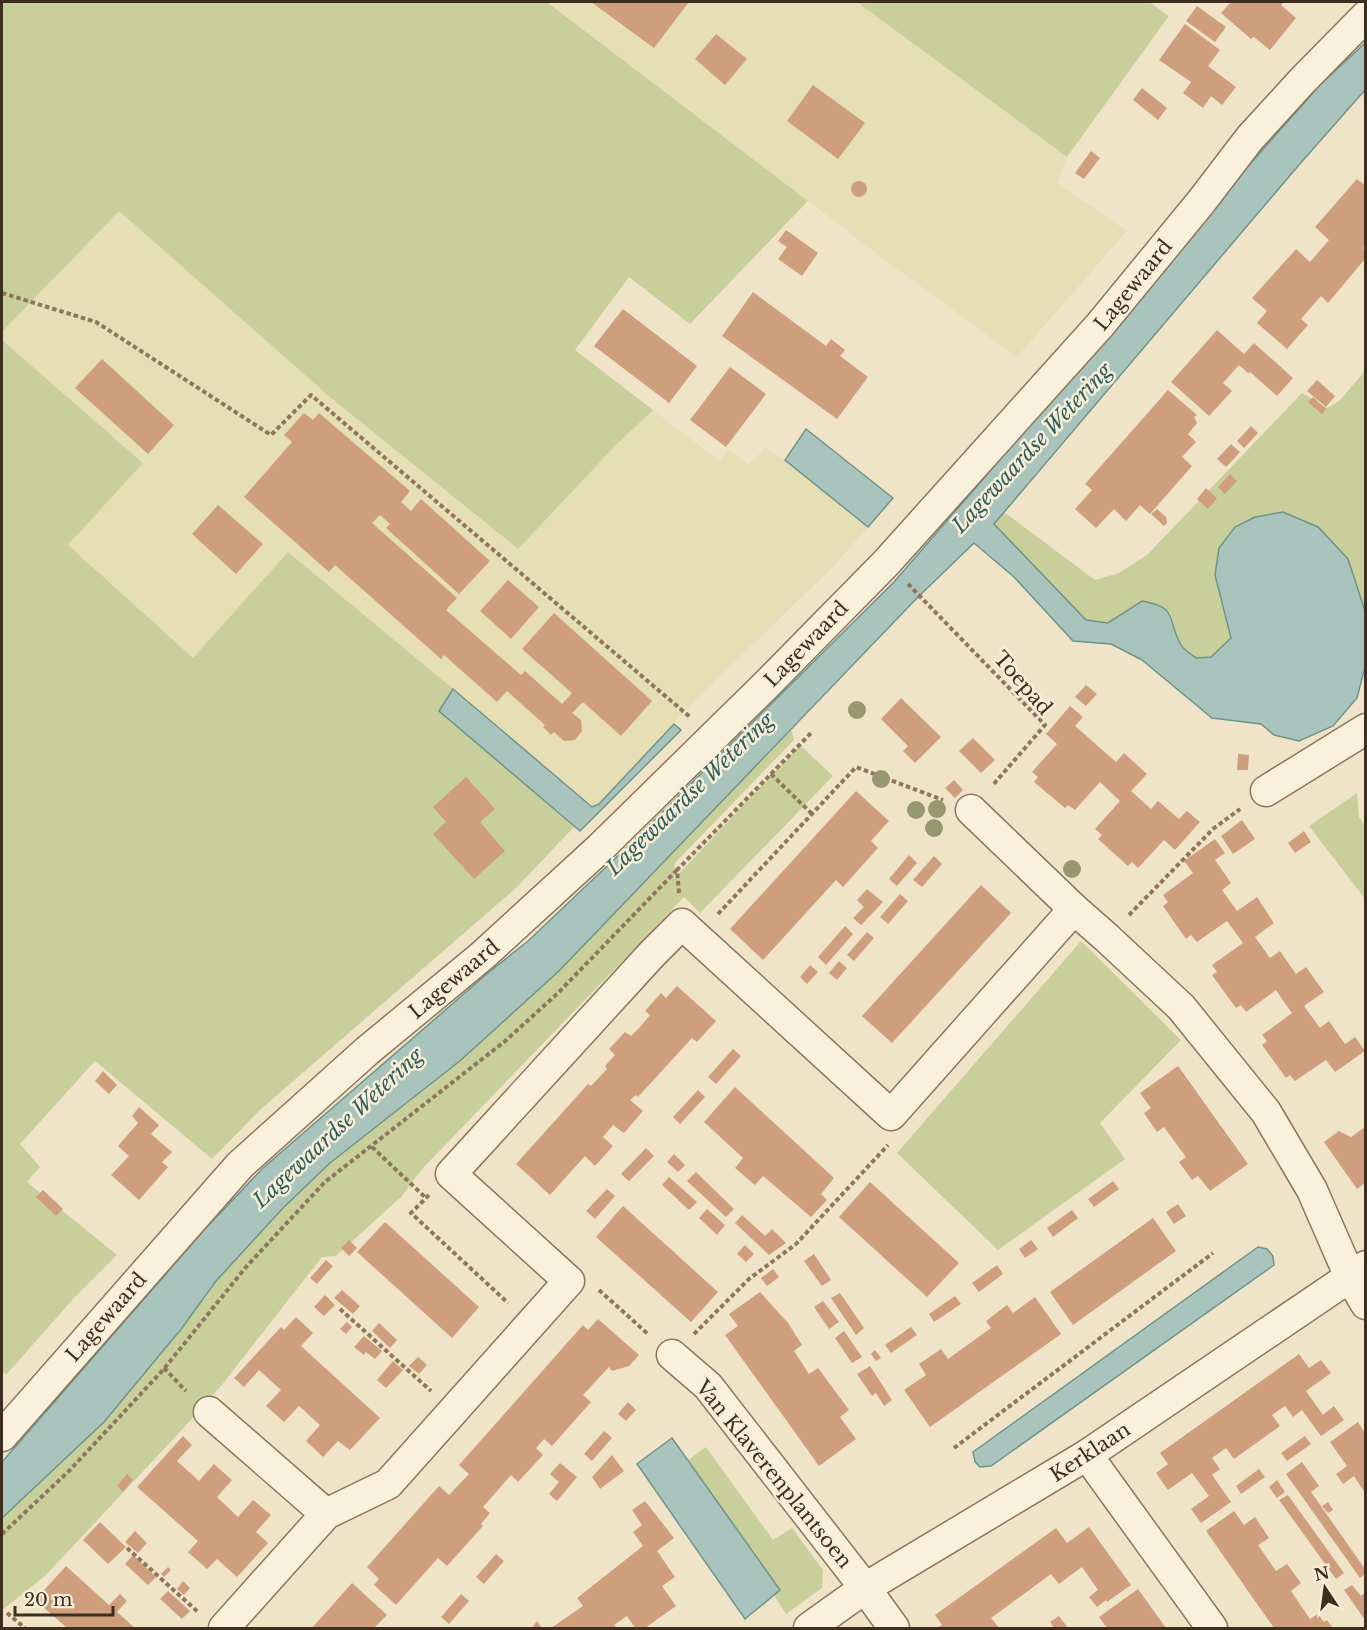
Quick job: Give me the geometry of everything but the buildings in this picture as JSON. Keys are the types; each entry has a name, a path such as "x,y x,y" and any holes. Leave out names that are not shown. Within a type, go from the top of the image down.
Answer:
{"street":[{"name":"Lagewaard","path":"2,1436 240,1165 367,1051 482,956 600,848 886,563 1100,326 1250,138 1365,16"},
{"path":"1266,791 1365,729"},
{"path":"970,810 1181,1007 1266,1112 1358,1272 1365,1304"},
{"path":"224,1629 326,1514 388,1484 569,1281 451,1174 652,954 690,931 891,1115 1074,909"},
{"name":"Kerklaan","path":"809,1629 865,1588 1087,1455 1358,1272"},
{"name":"Van Klaverenplantsoen","path":"672,1355 708,1386 865,1588 894,1629"},
{"path":"209,1412 326,1514"},
{"path":"1087,1455 1212,1629"}],"path":[{"path":"2,293 96,322 271,435 311,395 713,736"},
{"name":"Toepad","path":"930,606 1045,725 970,810"},
{"path":"2,1534 70,1470 164,1370 246,1267 325,1182 504,1042 556,994 812,732"},
{"path":"690,931 812,814 856,767 970,810"},
{"path":"771,774 812,814"},
{"path":"1107,938 1213,829 1266,791"},
{"path":"677,870 690,931"},
{"path":"569,1281 588,1280 672,1355 749,1279 796,1244 893,1140 891,1115"},
{"path":"372,1147 426,1198"},
{"path":"451,1174 411,1213 531,1323"},
{"path":"954,1448 1213,1253"},
{"path":"340,1309 453,1412"},
{"path":"127,1548 198,1612"},
{"path":"7,1613 25,1629"}],"shaded area":[{"path":"548,2 857,2 1067,157 1057,183 1127,231 1017,357 881,257"},
{"path":"119,211 331,398 517,549 615,446 653,410 720,461 729,449 749,465 765,448 785,460 868,527 833,567 698,697 599,804 592,808 288,552 194,659 68,545 143,463 2,340 2,332"}],"green space":[{"path":"2,2 547,2 808,201 690,324 629,277 575,350 653,410 615,446 518,549 331,398 119,211 2,332"},
{"path":"857,2 1149,2 1169,16 1067,157"},
{"path":"2,340 143,463 68,545 193,658 288,552 453,689 439,711 574,827 516,888 261,1109 212,1159 95,1061 20,1144 40,1167 27,1182 117,1255 74,1298 6,1375 2,1370"},
{"path":"1365,371 1365,611 1348,559 1255,517 1237,528 1225,540 1219,554 1218,585 1231,638 1211,657 1195,658 1181,646 1170,613 1125,611 1108,623 1086,620 994,524 1004,512 1095,580 1119,573 1148,554 1302,393 1327,408 1339,401"},
{"path":"791,730 794,740 675,863 674,879 800,745 833,776 700,913 684,897 422,1169 402,1196 336,1256 322,1257 221,1386 178,1434 45,1576 2,1610 2,1518 104,1422 182,1328 216,1281 283,1208 330,1163 461,1060 559,971"},
{"path":"1357,793 1359,817 1365,826 1365,899 1309,826"},
{"path":"1081,941 1181,1040 1100,1123 1125,1159 998,1250 897,1153"},
{"path":"706,1447 773,1540 792,1528 823,1570 822,1588 786,1614 774,1595 779,1590 688,1460"}],"water":[{"name":"Lagewaardse Wetering","path":"1365,43 1365,90 994,524 1086,620 1108,623 1142,601 1154,604 1167,611 1181,645 1196,658 1211,657 1231,638 1215,575 1219,548 1235,527 1255,517 1283,512 1318,527 1348,559 1365,611 1365,667 1357,698 1333,726 1299,741 1274,735 1261,724 1212,718 1142,660 1111,644 1073,641 1014,577 974,543 917,598 559,971 461,1060 330,1163 283,1208 216,1281 182,1328 104,1422 2,1518 2,1462 205,1229 263,1168 528,941 624,850 894,582 1242,173 1319,86"},
{"path":"806,429 893,498 868,527 785,460"},
{"path":"453,689 592,807 599,804 674,724 681,730 580,831 439,711"},
{"path":"1258,1247 1267,1249 1273,1256 1274,1265 991,1466 980,1467 975,1462 973,1452"},
{"path":"672,1438 780,1590 745,1619 637,1464"}]}
